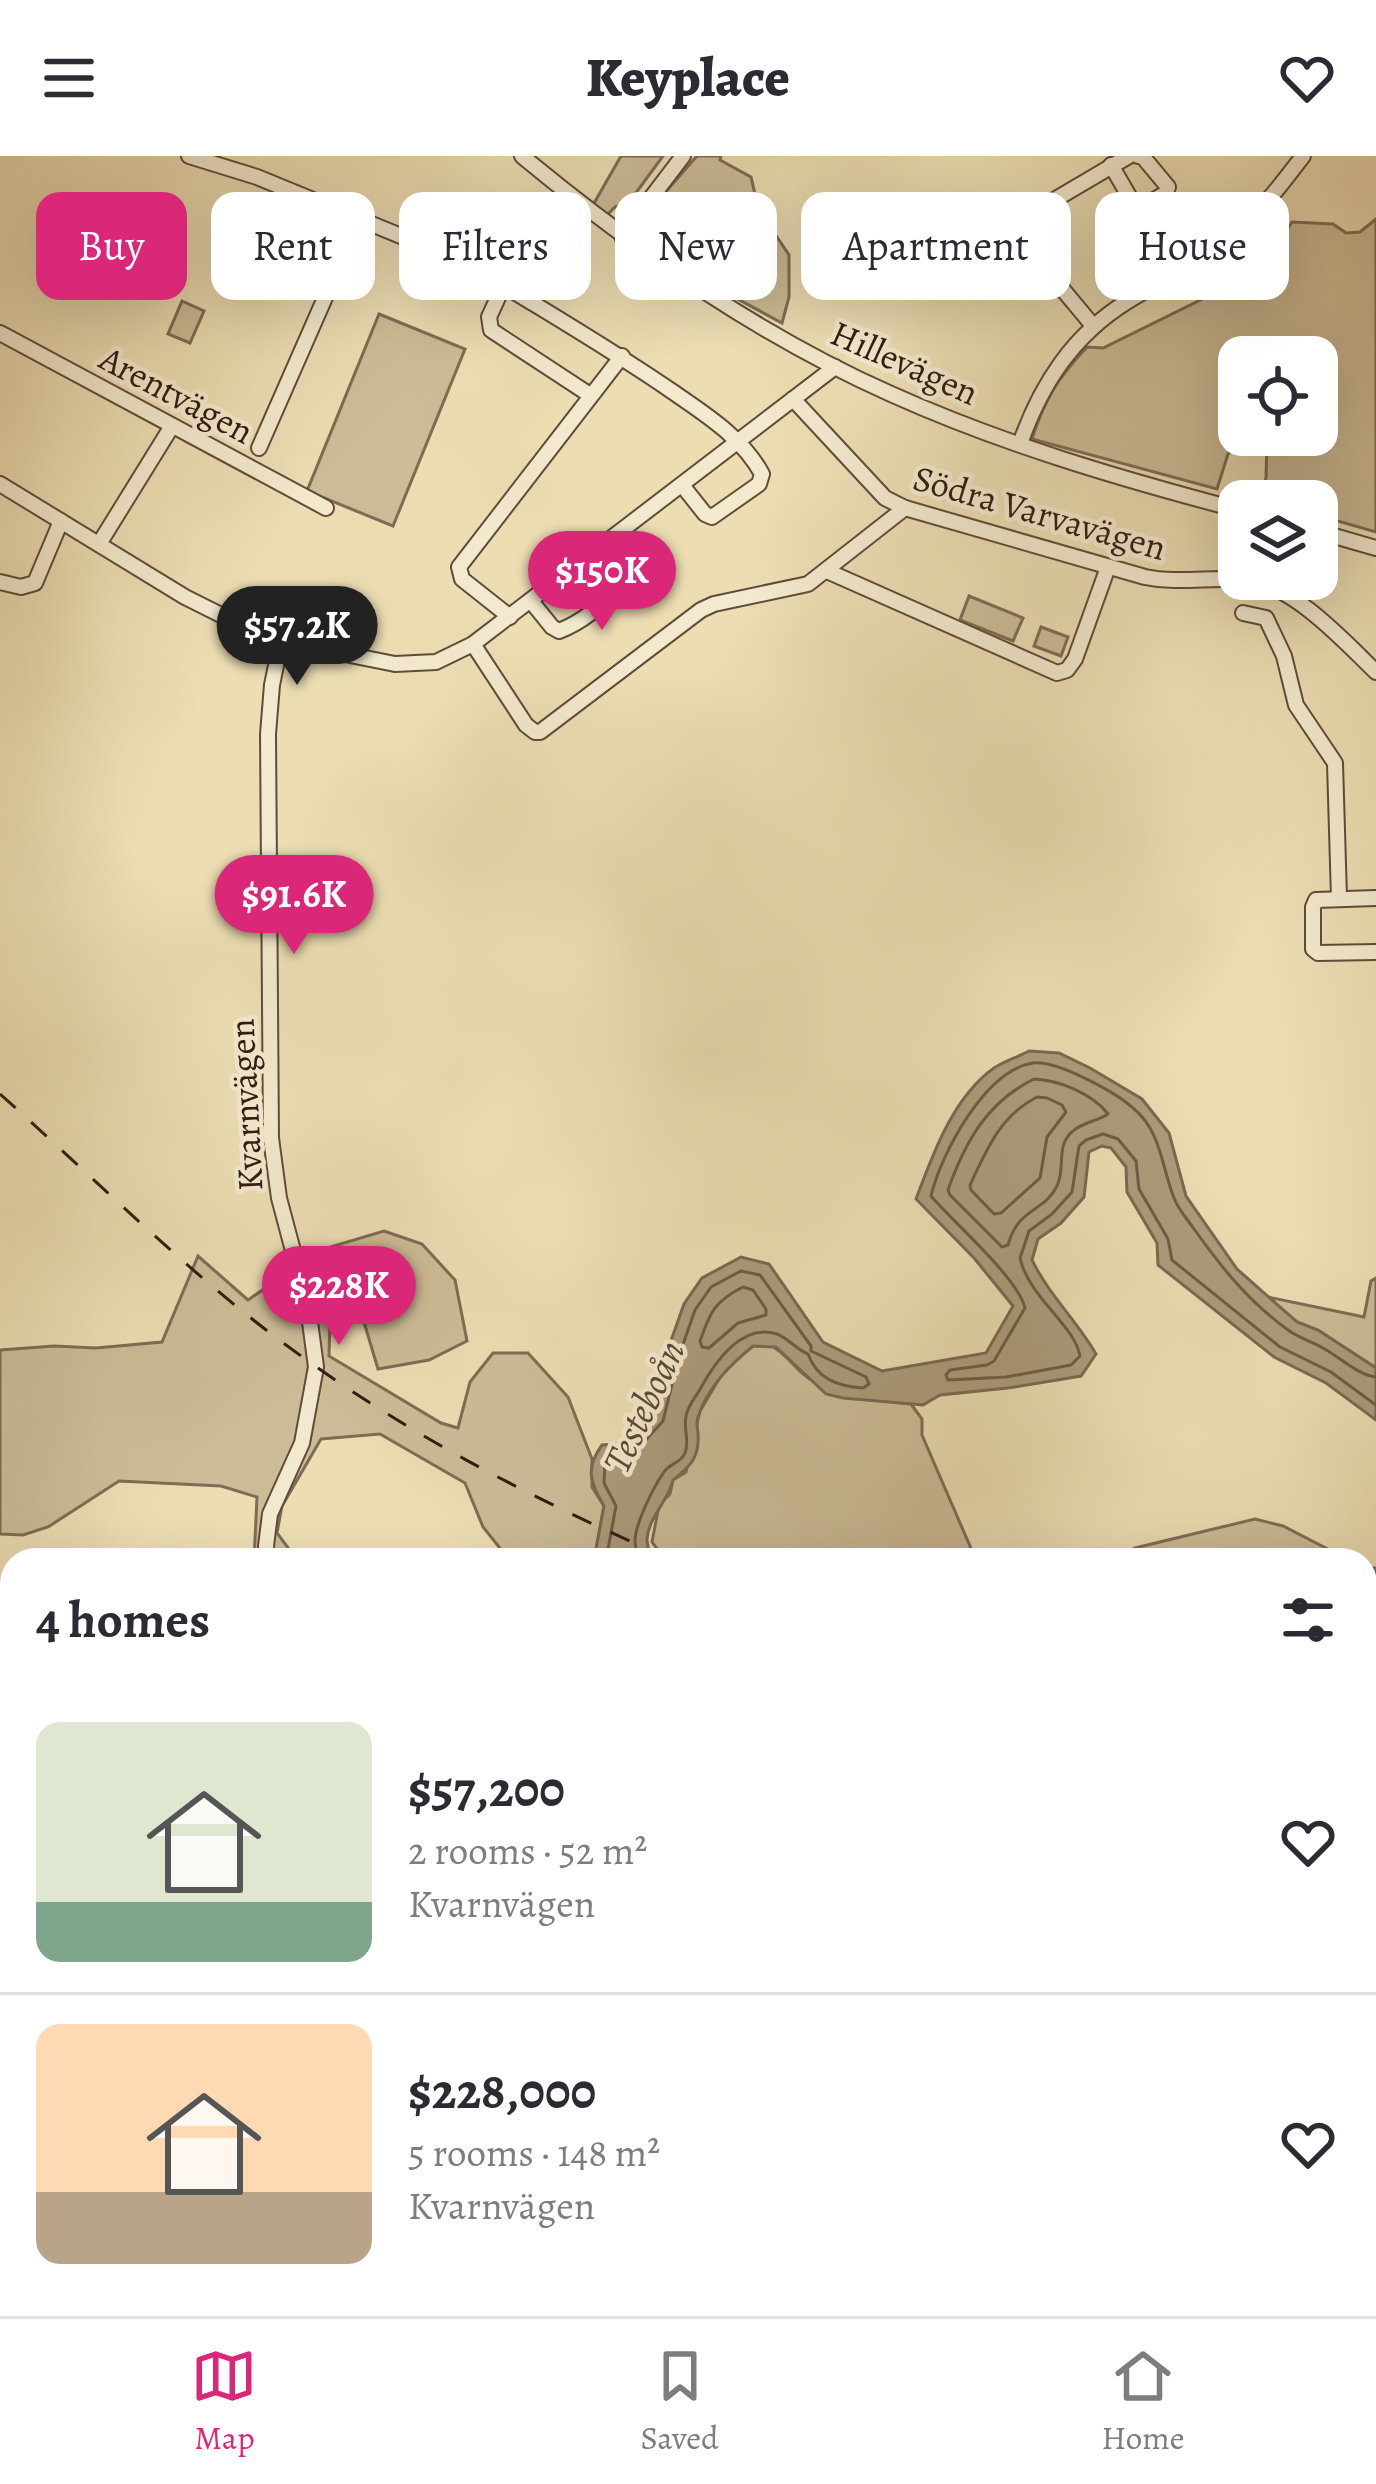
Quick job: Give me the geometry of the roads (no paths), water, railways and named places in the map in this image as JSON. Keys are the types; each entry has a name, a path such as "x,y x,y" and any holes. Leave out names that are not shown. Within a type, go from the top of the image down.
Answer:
{"street":[{"path":"189,156 257,177 399,235"},
{"name":"Hillevägen","path":"522,156 615,230"},
{"path":"656,192 683,156"},
{"path":"1093,326 1022,229 1027,216 1129,156"},
{"path":"1111,164 1133,203 1144,206 1168,187 1138,156"},
{"path":"1020,444 1036,401 1066,353 1124,303 1232,236 1270,199 1303,156"},
{"path":"590,395 493,332 490,315 503,290 513,291 622,356 709,416 739,442 761,471 759,484 712,517 682,485"},
{"path":"259,448 324,300"},
{"name":"Hillevägen","path":"722,300 889,393 1020,444 1218,504"},
{"name":"Arentvägen","path":"0,333 326,508"},
{"path":"510,617 462,579 459,566 622,356"},
{"path":"0,484 184,598 231,620 363,659 407,665 436,662 473,644 510,617 835,367"},
{"name":"Södra Varvavägen","path":"793,399 885,498 905,508 1160,580 1218,579"},
{"path":"99,544 172,426"},
{"path":"473,644 526,725 540,732 701,610 808,584 905,508"},
{"path":"0,582 28,587 35,583 61,521"},
{"path":"1338,537 1376,548"},
{"path":"531,601 559,631 604,601 610,585 589,556"},
{"path":"827,571 1057,673 1067,670 1075,659 1108,567"},
{"name":"Södra Varvavägen","path":"1291,600 1376,672"},
{"path":"1243,613 1266,618 1286,662 1296,705 1335,763 1340,898"},
{"name":"Kvarnvägen","path":"266,1548 270,1514 302,1443 316,1367 308,1307 279,1198 271,1138 268,734 283,636"},
{"path":"1376,898 1316,900 1313,907 1313,949 1318,953 1376,952"}],"water":[{"path":"1029,1051 1059,1053 1142,1099 1169,1133 1186,1196 1237,1269 1297,1322 1318,1330 1376,1368 1376,1420 1326,1383 1274,1357 1158,1265 1157,1243 1127,1192 1126,1167 1111,1148 1102,1146 1089,1152 1084,1197 1061,1223 1038,1239 1032,1260 1096,1354 1081,1376 940,1395 923,1405 843,1398 826,1394 776,1347 753,1346 708,1394 697,1421 695,1455 673,1480 655,1515 648,1548 596,1548 604,1506 591,1476 593,1461 602,1445 628,1443 653,1415 684,1304 702,1278 741,1257 769,1264 823,1342 882,1371 986,1353 1013,1306 916,1199 946,1128 967,1094 994,1068"}],"railway":[{"path":"0,1094 203,1279 322,1371 466,1460 646,1548"}],"water label":[{"name":"Testeboån","path":"643,1406"}]}
